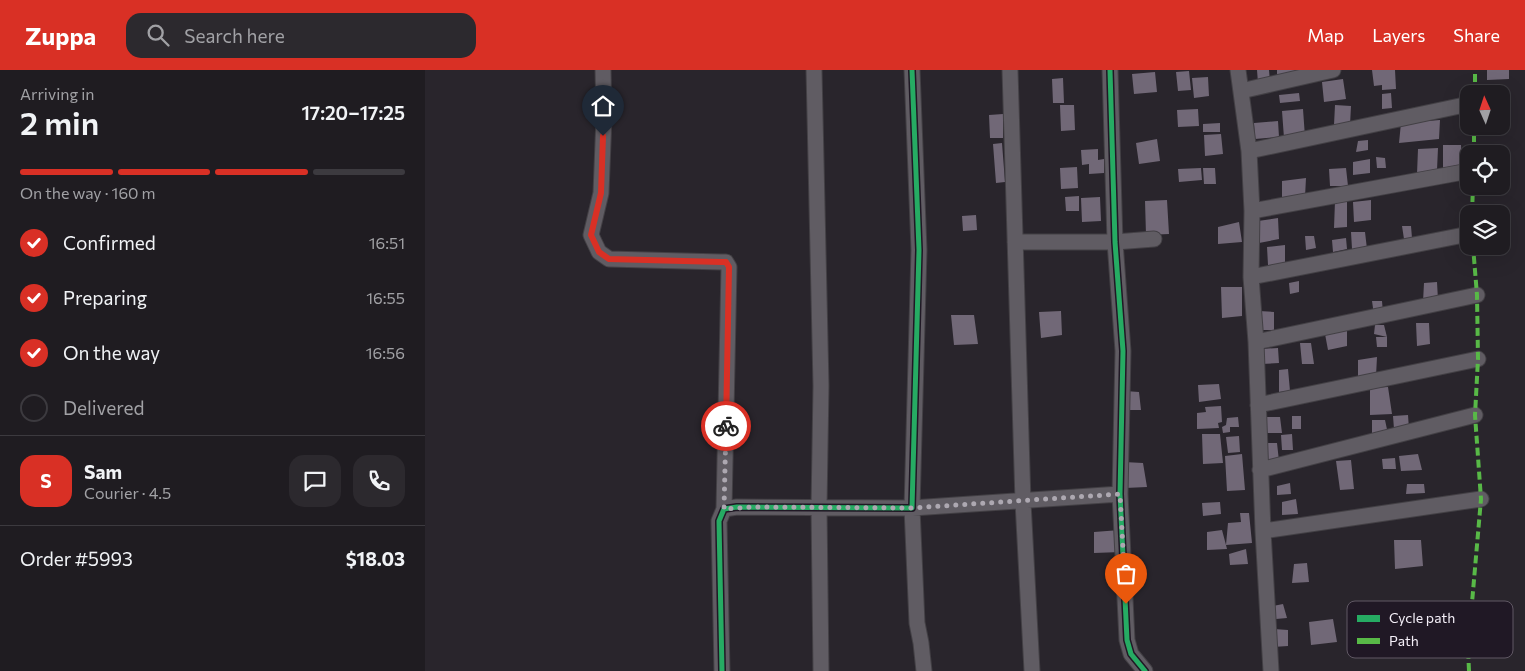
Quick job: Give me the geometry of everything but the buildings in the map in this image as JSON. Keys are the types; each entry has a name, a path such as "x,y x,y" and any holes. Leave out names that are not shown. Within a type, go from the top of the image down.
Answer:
{"street":[{"path":"603,70 604,117 601,193 591,235 599,252 609,259 726,262 729,267 724,509 719,521 722,671"},
{"path":"814,70 821,386 819,507 821,671"},
{"path":"912,70 919,250 912,508 917,623 924,671"},
{"path":"1010,70 1023,502 1032,671"},
{"path":"1110,70 1115,242 1123,351 1120,494 1127,640 1131,654 1145,671"},
{"path":"1238,70 1249,151 1252,211 1251,277 1256,342 1260,470 1271,671"},
{"path":"1241,91 1333,70"},
{"path":"1249,151 1460,106"},
{"path":"1252,211 1460,173"},
{"path":"1251,277 1460,236"},
{"path":"1015,242 1115,242 1154,239"},
{"path":"1256,342 1477,295"},
{"path":"1258,405 1479,359"},
{"path":"1260,470 1475,416"},
{"path":"724,509 912,508 1120,494"},
{"path":"1263,531 1481,499"}],"marked path":[{"path":"1475,70 1475,85"},
{"path":"1474,135 1474,145"},
{"path":"1472,205 1473,195"},
{"path":"1472,601 1481,499 1475,415 1478,359 1477,295 1474,255"},
{"path":"1468,658 1469,671"}],"cycle path":[{"path":"722,671 719,521 724,509 737,507 912,508 919,250 912,70"},
{"path":"1110,70 1115,242 1123,351 1120,494 1127,640 1131,654 1145,671"}],"way so far":[{"path":"726,426 724,509 737,507 912,508 1120,494 1126,604"}],"route":[{"path":"603,136 601,193 591,235 599,252 609,259 726,262 729,267 726,426"}]}
